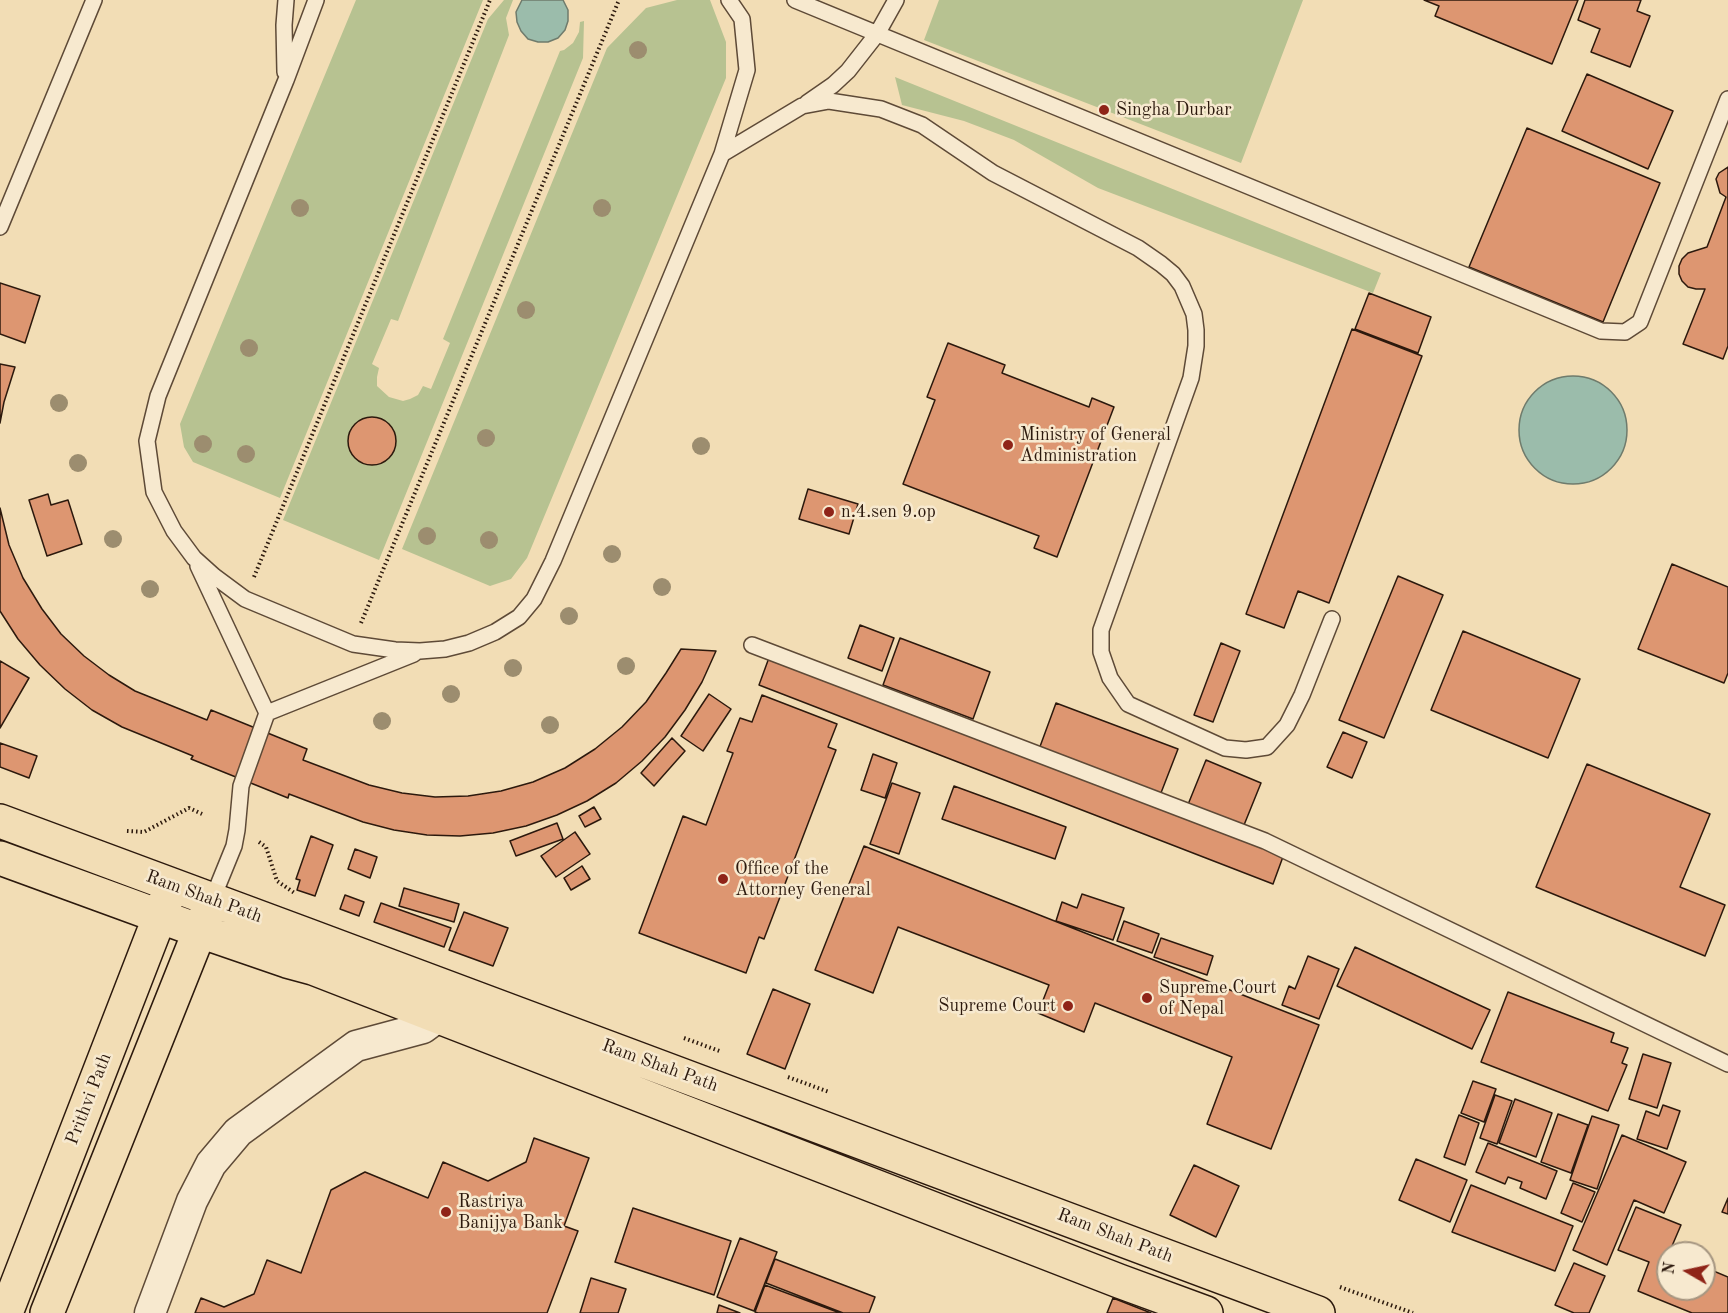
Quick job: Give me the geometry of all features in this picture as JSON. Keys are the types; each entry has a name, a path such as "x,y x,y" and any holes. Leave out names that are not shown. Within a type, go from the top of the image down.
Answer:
{"main road":[{"name":"Ram Shah Path","path":"0,821 1318,1313"},
{"name":"Ram Shah Path","path":"0,858 287,961 313,968 1206,1313"},
{"name":"Prithvi Path","path":"6,1313 172,885"},
{"path":"47,1313 212,900"}],"street":[{"path":"150,1313 192,1201 211,1164 238,1132 356,1046 423,1028 438,1017"}],"lane":[{"path":"0,226 93,0"},
{"path":"286,0 284,25 286,81"},
{"path":"212,900 234,846 241,786 267,713 194,558 174,531 154,492 147,441 158,396 286,81 316,0"},
{"path":"194,558 214,576 245,598 353,644 395,650 420,651 445,648 469,643 495,632 519,617 534,599 553,561 722,154 747,70 742,19 729,0"},
{"path":"795,0 1601,331 1625,332 1640,322 1728,99"},
{"path":"722,154 833,85 848,71 878,34 896,0"},
{"path":"802,106 829,101 853,104 881,109 922,125 993,173 1138,248 1173,274 1182,285 1194,314 1196,330 1191,378 1101,630 1101,652 1110,678 1128,704 1225,748 1246,750 1267,747 1287,724 1302,695 1332,619"},
{"path":"752,645 1265,841 1728,1064"},
{"path":"267,713 420,651"}],"path":[{"path":"245,598 490,0"},
{"path":"353,644 619,0"},
{"path":"120,831 144,832 189,808 202,814"},
{"path":"237,830 266,846 277,881 308,902 313,914 307,934"}],"green space":[{"path":"356,0 483,0 280,498 193,462 184,447 180,424"},
{"path":"504,0 513,0 506,18 509,35 398,321 391,319 372,364 379,368 377,386 389,397 403,401 418,395 423,386 431,389 450,343 443,339 560,51 573,43 579,32 580,22 584,21 583,58 379,560 283,520 488,19"},
{"path":"677,0 710,0 726,42 726,78 527,558 511,579 490,586 402,549 607,48 646,8"},
{"path":"939,0 1303,0 1241,163 924,40"},
{"path":"895,77 1381,273 1373,293 1098,188 1014,140 964,121 902,105"}],"shaded area":[{"path":"522,0 563,0 568,10 565,30 558,38 548,42 528,39 517,22 516,12"},
{"path":"1573,376 1594,380 1611,392 1623,409 1627,430 1623,451 1611,468 1594,480 1573,484 1552,480 1535,468 1523,451 1519,430 1523,409 1535,392 1552,380"}],"building":[{"path":"1424,0 1578,0 1552,64 1435,16 1439,6"},
{"path":"1585,0 1641,0 1637,11 1650,16 1630,67 1591,52 1600,29 1578,20"},
{"path":"1587,74 1673,111 1648,169 1562,131"},
{"path":"1527,128 1660,183 1603,322 1469,267"},
{"path":"1728,167 1728,346 1723,359 1683,344 1705,289 1688,287 1679,274 1679,266 1688,253 1707,247 1726,197 1720,193 1716,179 1719,173"},
{"path":"0,283 40,296 25,343 0,334"},
{"path":"1369,293 1431,317 1418,353 1355,329"},
{"path":"1352,329 1422,356 1329,603 1298,591 1284,628 1246,614"},
{"name":"Ministry of General Administration","path":"948,343 1005,365 1002,373 1089,407 1092,398 1114,407 1057,557 1034,548 1039,536 903,484 935,400 927,397"},
{"path":"0,364 15,367 0,423"},
{"path":"372,417 389,424 396,441 389,458 372,465 355,458 348,441 355,424"},
{"name":"n.4.sen 9.op","path":"808,489 858,504 849,534 799,519"},
{"path":"48,494 51,505 68,500 82,544 47,556 29,500"},
{"path":"0,508 9,545 23,578 42,609 61,634 109,675 135,691 207,720 211,710 307,749 303,760 369,785 402,793 435,797 468,796 501,791 533,782 565,768 595,749 622,727 646,702 681,649 716,651 702,682 665,737 616,783 587,801 526,826 493,833 460,836 427,835 394,830 363,822 289,794 288,798 191,759 193,756 122,727 92,710 65,689 18,639 0,611"},
{"path":"1672,564 1728,587 1728,673 1724,683 1638,649"},
{"path":"1398,576 1443,595 1384,738 1339,720"},
{"path":"860,625 894,638 882,671 848,658"},
{"path":"1463,631 1580,679 1548,758 1431,710"},
{"path":"900,638 990,672 973,719 883,685"},
{"path":"1221,643 1240,651 1213,722 1194,715"},
{"path":"770,655 1284,854 1273,884 759,685"},
{"path":"0,661 29,678 0,728"},
{"path":"709,694 731,709 703,751 681,736"},
{"name":"Office of the Attorney General","path":"762,695 837,724 828,747 836,750 764,939 759,937 746,973 639,933 683,816 706,825 733,753 727,751 740,718 752,722"},
{"path":"1056,703 1178,749 1159,798 1038,752"},
{"path":"1343,732 1367,742 1352,778 1327,767"},
{"path":"672,738 685,751 654,786 641,773"},
{"path":"0,743 37,756 29,778 0,767"},
{"path":"873,754 897,763 885,798 861,790"},
{"path":"1206,760 1261,783 1242,830 1187,807"},
{"path":"1587,764 1710,814 1680,887 1725,905 1705,956 1536,887"},
{"path":"892,783 920,793 899,854 870,844"},
{"path":"954,786 1066,827 1055,859 942,819"},
{"path":"594,807 601,819 585,827 579,816"},
{"path":"557,823 563,839 516,856 510,841"},
{"path":"575,832 590,854 556,877 541,856"},
{"path":"311,836 333,845 315,896 297,890 300,880 296,879"},
{"name":"Supreme Court of Nepal","path":"864,846 1319,1025 1271,1149 1207,1124 1232,1057 1095,1003 1084,1032 1038,1013 1049,985 898,927 873,993 815,970"},
{"path":"355,849 377,857 370,878 348,869"},
{"path":"582,866 590,879 571,890 564,878"},
{"path":"404,888 459,904 454,922 399,906"},
{"path":"1082,894 1124,908 1113,940 1056,921 1062,902 1077,908"},
{"path":"345,895 364,902 359,916 340,909"},
{"path":"381,903 451,928 444,947 374,922"},
{"path":"464,912 508,928 493,966 449,950"},
{"path":"1124,921 1159,934 1152,953 1117,941"},
{"path":"1161,938 1213,956 1207,975 1154,957"},
{"path":"1355,947 1490,1010 1472,1049 1337,986"},
{"path":"1308,956 1339,969 1319,1019 1282,1005 1289,986 1295,989"},
{"path":"773,989 810,1004 785,1069 747,1054"},
{"path":"1508,992 1614,1033 1611,1042 1628,1048 1622,1063 1627,1065 1608,1111 1481,1062"},
{"path":"1643,1054 1671,1063 1657,1108 1629,1099"},
{"path":"1473,1081 1496,1089 1484,1122 1461,1113"},
{"path":"1495,1095 1512,1101 1497,1144 1480,1138"},
{"path":"1515,1099 1552,1113 1536,1157 1499,1143"},
{"path":"1663,1105 1680,1111 1667,1149 1637,1139 1646,1111 1659,1116"},
{"path":"1558,1114 1588,1125 1571,1173 1541,1162"},
{"path":"1459,1115 1479,1123 1465,1165 1444,1157"},
{"path":"1592,1116 1619,1125 1597,1189 1570,1180"},
{"path":"1622,1135 1686,1162 1664,1213 1634,1200 1607,1265 1573,1250"},
{"name":"Rastriya Banijya Bank","path":"534,1138 589,1158 564,1226 578,1231 547,1313 195,1313 201,1298 224,1307 254,1294 267,1260 301,1273 331,1190 365,1172 428,1198 443,1162 488,1181 526,1162"},
{"path":"1488,1143 1557,1171 1546,1199 1520,1188 1522,1182 1508,1177 1505,1184 1476,1172"},
{"path":"1416,1159 1467,1180 1450,1222 1399,1200"},
{"path":"1194,1165 1239,1186 1216,1237 1170,1215"},
{"path":"1573,1183 1595,1192 1582,1222 1561,1213"},
{"path":"1471,1185 1573,1226 1555,1271 1452,1232"},
{"path":"1728,1198 1728,1214 1722,1212"},
{"path":"1636,1207 1681,1225 1674,1241 1656,1241 1656,1298 1638,1291 1649,1262 1618,1250"},
{"path":"633,1208 731,1241 714,1295 615,1262"},
{"path":"740,1238 777,1252 754,1311 717,1297"},
{"path":"775,1259 875,1297 869,1313 843,1313 766,1283"},
{"path":"1574,1263 1605,1276 1589,1313 1574,1313 1555,1305"},
{"path":"1716,1272 1728,1277 1728,1313 1692,1313 1663,1301 1716,1301"},
{"path":"591,1278 626,1289 618,1313 580,1313"},
{"path":"765,1285 840,1313 755,1312"},
{"path":"1113,1298 1151,1313 1107,1313"},
{"path":"719,1305 740,1313 717,1313"}],"place":[{"name":"Singha Durbar","path":"1104,110"},
{"name":"Ministry of General Administration","path":"1008,445"},
{"name":"n.4.sen 9.op","path":"829,512"},
{"name":"Office of the Attorney General","path":"723,879"},
{"name":"Supreme Court of Nepal","path":"1147,998"},
{"name":"Supreme Court","path":"1068,1006"},
{"name":"Rastriya Banijya Bank","path":"446,1212"}]}
